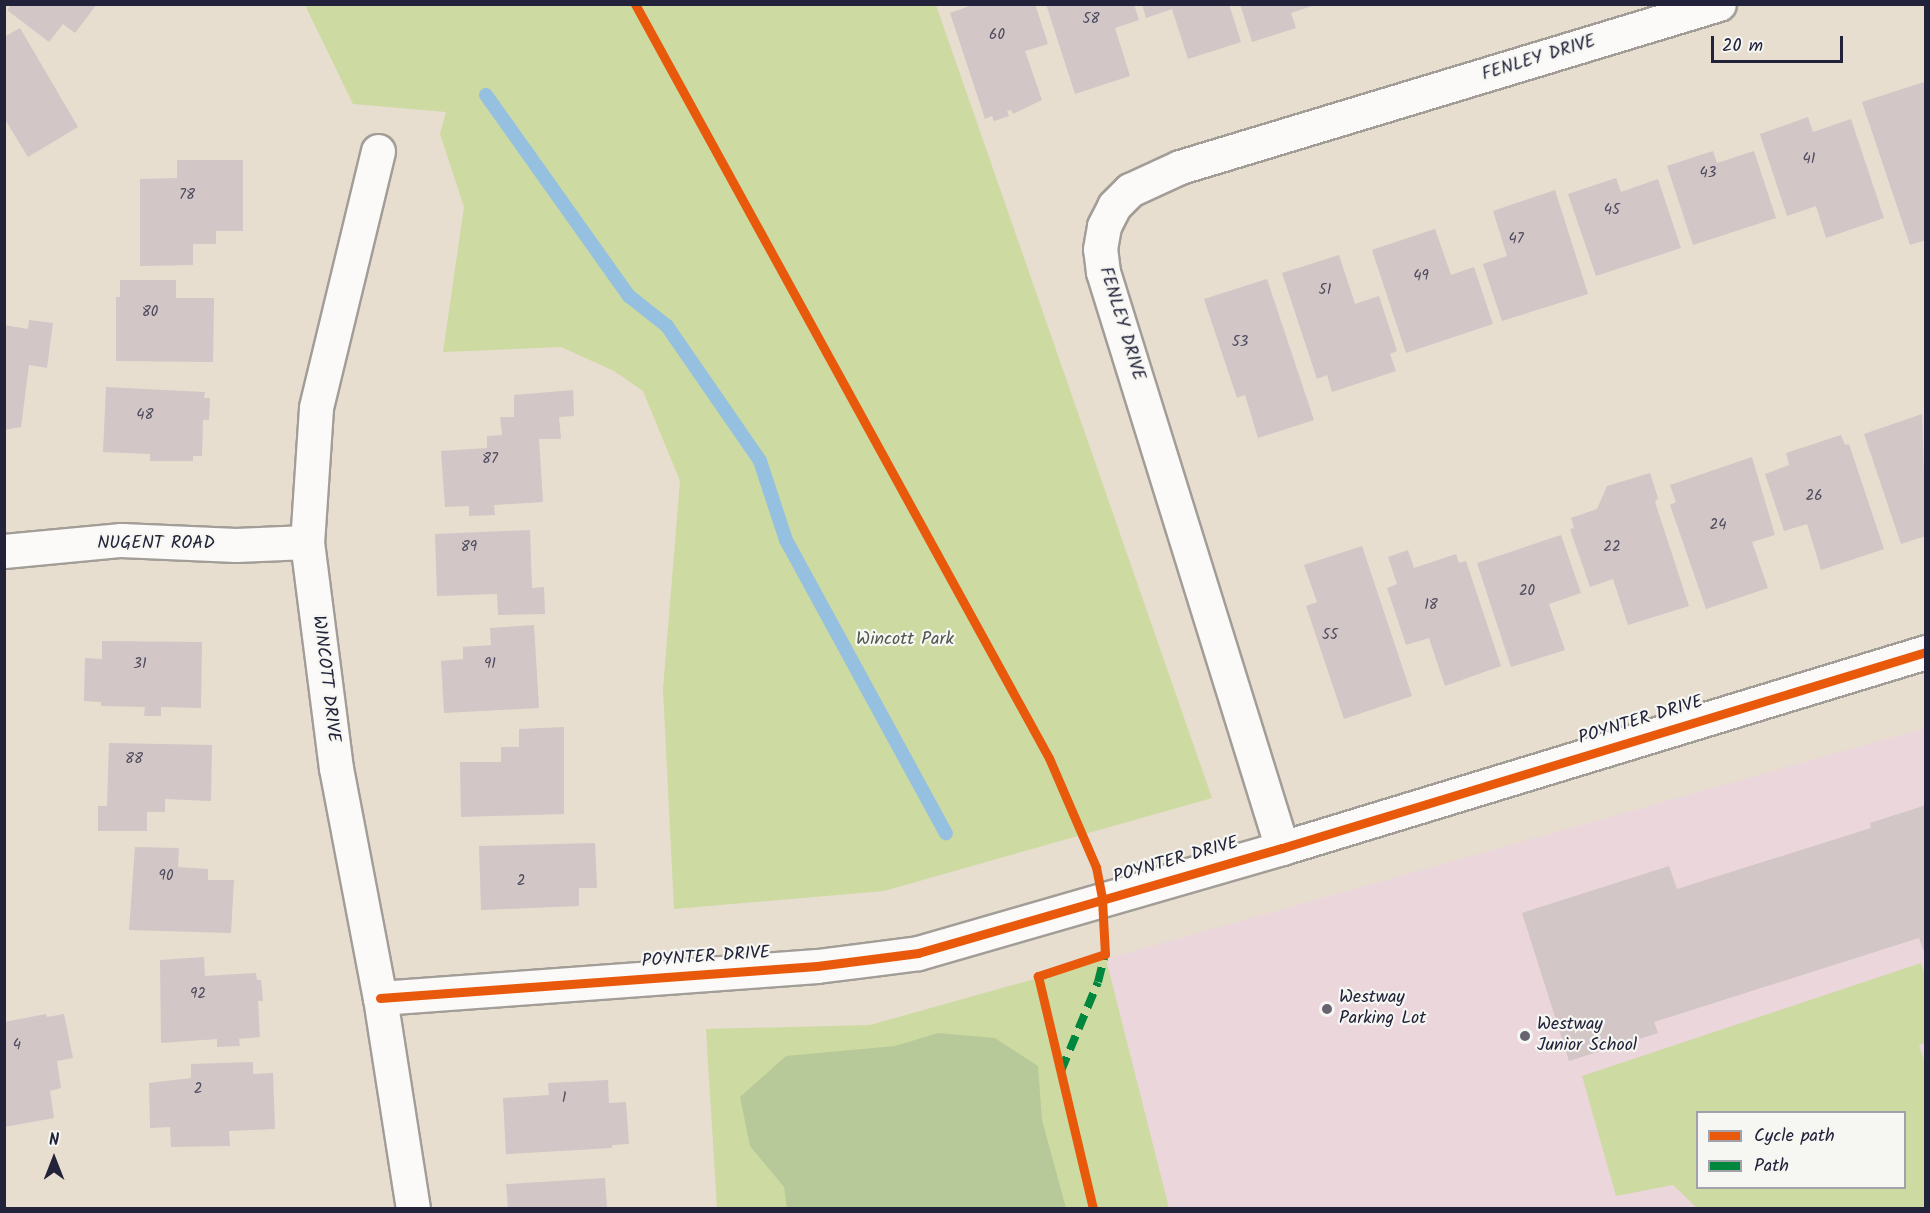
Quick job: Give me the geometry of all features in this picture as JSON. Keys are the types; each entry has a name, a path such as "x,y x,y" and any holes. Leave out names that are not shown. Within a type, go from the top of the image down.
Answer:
{"street":[{"name":"FENLEY DRIVE","path":"1282,848 1103,272 1100,249 1104,226 1114,206 1140,184 1180,167 1719,4"},
{"name":"WINCOTT DRIVE","path":"378,152 316,408 308,542 336,768 380,998 413,1209"},
{"name":"NUGENT ROAD","path":"4,551 122,540 236,545 308,542"},
{"name":"POYNTER DRIVE","path":"380,998 817,966 918,953 1282,848 1926,652"}],"shaded area":[{"name":"Westway Junior School","path":"1925,728 1925,1208 1169,1208 1106,959"}],"green space":[{"name":"Wincott Park","path":"305,5 936,5 1212,798 884,891 674,909 663,689 680,481 643,391 614,371 561,347 443,352 464,207 440,134 446,112 353,104"},
{"path":"1106,959 1169,1208 717,1208 706,1029 870,1025"},
{"path":"1921,963 1926,979 1925,1043 1919,1045 1926,1066 1925,1208 1697,1208 1673,1185 1616,1196 1582,1076"},
{"path":"938,1033 995,1038 1038,1066 1042,1120 1066,1208 787,1208 784,1187 750,1146 740,1097 786,1056 895,1046"}],"building":[{"path":"12,4 97,4 75,33 63,24 49,42 7,10"},
{"path":"975,4 1035,4 1048,44 1025,51 1042,100 1013,114 1011,110 1007,111 1009,116 994,121 992,116 985,119 950,13"},
{"path":"1046,4 1134,4 1139,20 1115,28 1130,76 1075,94"},
{"path":"1142,4 1229,4 1241,42 1188,59 1172,9 1146,18"},
{"path":"1240,4 1315,5 1291,13 1296,28 1252,42"},
{"path":"20,28 78,127 28,157 4,118 4,37"},
{"path":"1924,82 1926,240 1910,245 1862,102"},
{"path":"1808,117 1813,132 1851,119 1884,218 1826,238 1816,206 1787,216 1760,134"},
{"path":"1713,151 1717,163 1754,151 1776,218 1693,245 1667,166"},
{"path":"177,160 243,160 243,231 216,231 216,244 193,244 193,265 140,266 140,179 177,178"},
{"path":"1616,178 1621,192 1658,179 1681,248 1596,276 1568,194"},
{"path":"1555,190 1588,294 1502,321 1483,264 1507,256 1493,211"},
{"path":"1435,229 1451,275 1474,267 1493,324 1406,353 1372,250"},
{"path":"1339,255 1355,304 1379,296 1397,351 1390,354 1396,371 1332,392 1327,375 1317,379 1282,273"},
{"path":"1267,279 1314,420 1258,438 1245,395 1237,398 1204,299"},
{"path":"120,280 176,280 176,298 214,298 213,362 116,361 116,297 120,297"},
{"path":"29,320 53,323 47,368 29,365 21,427 4,430 4,325 28,329"},
{"path":"106,387 205,392 204,398 210,398 209,420 203,420 202,456 193,456 193,461 150,461 150,454 103,452"},
{"path":"573,390 574,416 559,417 561,439 539,439 543,502 494,505 495,515 469,516 469,506 445,507 441,451 487,448 487,436 502,435 500,417 514,417 514,395"},
{"path":"1922,414 1926,536 1901,544 1864,434"},
{"path":"1841,435 1845,445 1849,444 1884,549 1821,570 1807,524 1784,531 1765,474 1789,465 1786,453"},
{"path":"1752,457 1775,535 1752,542 1768,588 1706,609 1670,505 1676,502 1670,485"},
{"path":"1650,473 1658,498 1655,502 1689,606 1628,625 1613,579 1590,587 1570,529 1574,528 1571,518 1597,509 1607,486"},
{"path":"530,530 532,588 544,587 545,614 498,615 497,594 437,596 435,534"},
{"path":"1561,535 1581,593 1549,604 1565,650 1511,667 1477,563"},
{"path":"1362,546 1412,696 1344,719 1306,606 1317,602 1304,565"},
{"path":"1408,550 1414,568 1456,554 1459,563 1466,561 1501,666 1445,686 1429,638 1406,645 1387,588 1397,584 1388,557"},
{"path":"534,625 539,708 444,713 441,661 463,659 463,647 491,645 490,628"},
{"path":"102,641 202,642 201,708 161,707 161,716 144,716 145,707 101,706 101,702 84,701 85,658 102,659"},
{"path":"564,727 564,814 461,817 460,762 501,762 501,747 519,747 519,729"},
{"path":"109,743 212,745 211,801 165,799 165,812 147,812 147,831 98,831 98,806 107,806"},
{"path":"1926,805 1926,957 1919,938 1654,1022 1658,1033 1569,1061 1522,913 1669,866 1677,889 1871,828 1870,823"},
{"path":"595,843 597,888 579,888 579,906 481,910 479,846"},
{"path":"135,847 179,848 178,867 208,869 208,880 234,880 231,933 129,930"},
{"path":"204,957 205,976 256,973 257,980 261,980 263,1001 258,1001 260,1037 239,1039 240,1046 217,1047 217,1039 161,1043 160,960"},
{"path":"46,1014 47,1017 64,1014 73,1058 57,1061 61,1088 50,1091 54,1118 4,1127 4,1022"},
{"path":"253,1062 253,1074 273,1073 275,1129 229,1131 230,1146 171,1147 170,1127 150,1128 149,1083 191,1078 191,1064"},
{"path":"608,1080 609,1103 626,1102 629,1144 612,1145 612,1148 506,1154 503,1098 549,1095 548,1083"},
{"path":"605,1178 607,1208 508,1208 506,1184"}],"waterway":[{"path":"486,95 629,296 667,326 760,461 786,540 946,833"}],"marked path":[{"path":"1061,1071 1098,982 1105,954"}],"cycle path":[{"path":"635,4 1049,758 1096,867 1102,899 1105,954 1038,976 1093,1208"},
{"path":"380,998 817,966 918,953 1282,848 1926,652"}],"place":[{"name":"Westway Parking Lot","path":"1327,1009"},
{"name":"Westway Junior School","path":"1525,1036"}]}
